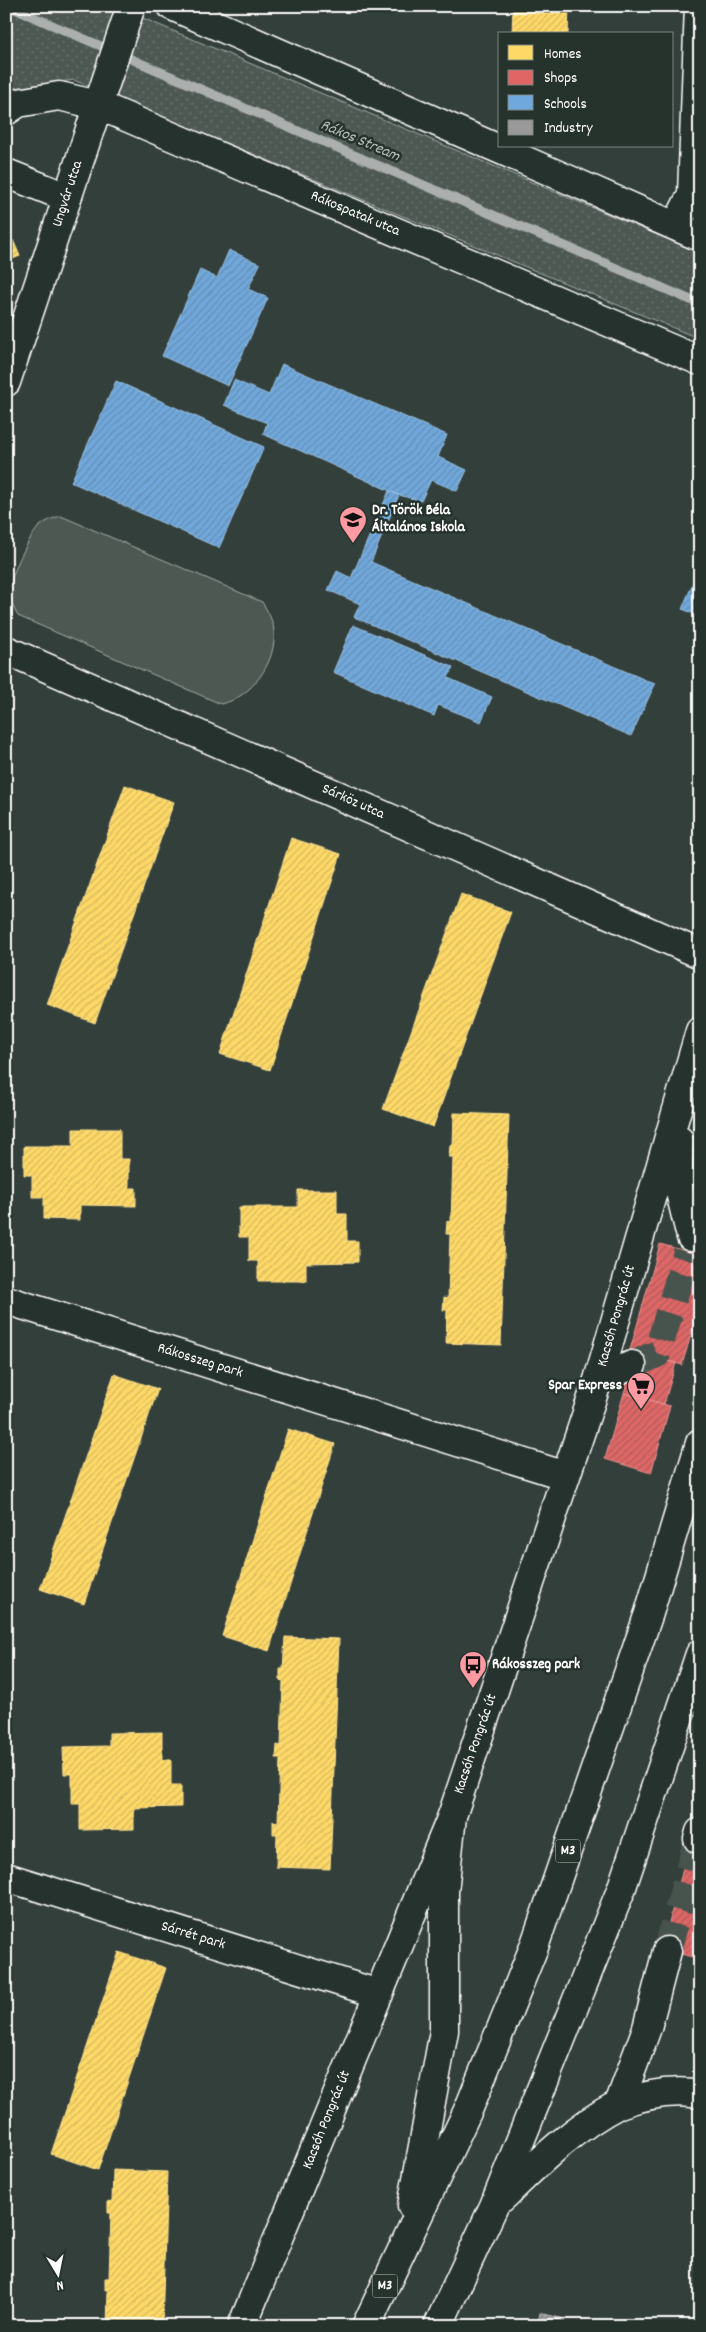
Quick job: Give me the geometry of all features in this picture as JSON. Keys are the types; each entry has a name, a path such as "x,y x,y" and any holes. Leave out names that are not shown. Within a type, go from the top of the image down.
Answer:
{"street":[{"path":"172,6 688,232 692,194 699,6"},
{"name":"Ungvár utca","path":"6,382 66,197 130,11"},
{"name":"Rákospatak utca","path":"6,111 18,103 59,96 101,95 700,361"},
{"path":"6,173 66,197"},
{"name":"Sárköz utca","path":"6,650 700,954"},
{"name":"Kacsóh Pongrác út","path":"242,2326 452,1816 598,1380 700,1031"},
{"path":"680,1104 678,1184 693,1238"},
{"name":"Rákosszeg park","path":"6,1300 566,1476"},
{"path":"598,1380 632,1365"},
{"name":"M3","path":"366,2326 469,2108 534,1947 649,1613 700,1443"},
{"path":"438,2326 494,2206 620,1890 700,1654"},
{"path":"404,2247 444,2031 444,1892 452,1816"},
{"name":"Sárrét park","path":"6,1877 379,1994"},
{"path":"619,2104 647,2028 667,1950"},
{"path":"494,2206 544,2158 595,2116 640,2096 662,2092 686,2091 700,2094"}],"shaded area":[{"path":"6,6 114,6 700,253 700,339 74,80 14,88 6,94"},
{"path":"61,516 262,602 272,623 274,643 271,655 260,677 242,694 221,704 18,616 12,603 10,589 17,565 36,530 47,521"}],"building: Homes":[{"path":"513,6 569,6 568,32 512,32"},
{"path":"6,240 7,242 13,240 20,256 8,261 6,266"},
{"path":"125,785 174,802 95,1023 47,1005"},
{"path":"291,838 341,854 270,1070 220,1054"},
{"path":"461,894 511,912 433,1127 383,1109"},
{"path":"454,1113 509,1115 501,1345 446,1343 447,1310 443,1310 444,1297 448,1298 450,1234 446,1234 447,1221 451,1222 453,1157 449,1157 450,1145 453,1145"},
{"path":"73,1129 120,1129 120,1159 129,1159 129,1188 136,1188 136,1206 80,1205 80,1220 44,1219 44,1197 32,1197 32,1175 24,1175 24,1146 73,1146"},
{"path":"298,1190 337,1190 337,1214 347,1214 347,1241 358,1241 358,1262 306,1263 306,1281 258,1281 258,1261 249,1261 249,1237 239,1237 239,1207 298,1207"},
{"path":"114,1374 158,1389 84,1604 40,1589"},
{"path":"288,1429 335,1444 269,1651 222,1636"},
{"path":"285,1637 339,1639 330,1869 276,1867 277,1834 273,1834 273,1821 278,1822 280,1758 276,1758 277,1745 281,1746 283,1681 280,1680 280,1669 283,1669"},
{"path":"162,1732 162,1760 171,1760 171,1785 181,1785 181,1807 134,1808 134,1829 80,1830 80,1804 72,1804 72,1774 64,1774 63,1747 109,1746 109,1733"},
{"path":"119,1952 166,1968 98,2170 51,2154"},
{"path":"113,2170 167,2172 162,2326 107,2326 108,2290 105,2290 105,2278 109,2278 111,2213 108,2213 108,2201 112,2202"}],"building: Shops":[{"path":"660,1244 700,1255 700,1305 682,1365 630,1350"},
{"path":"636,1352 676,1363 664,1404 624,1393"},
{"path":"624,1393 670,1406 651,1473 605,1459"},
{"path":"691,1838 700,1840 700,1959 662,1949"}],"building: Schools":[{"path":"229,250 260,264 248,289 268,298 228,386 162,356 200,270 217,278"},
{"path":"282,364 447,435 438,457 467,470 457,491 431,480 421,501 399,495 263,434 267,423 224,405 234,380 269,395"},
{"path":"116,381 264,447 219,548 71,482"},
{"path":"389,491 399,495 371,562 655,684 631,736 354,617 360,604 328,590 337,571 351,578"},
{"path":"698,571 700,571 700,616 682,609"},
{"path":"353,625 453,667 448,678 492,697 481,722 438,705 434,716 333,672"}],"building: Industry":[{"path":"540,2313 565,2319 563,2326 537,2326"}],"waterway":[{"name":"Rákos Stream","path":"8,6 700,304"}],"tunnel":[{"path":"632,1365 657,1354 687,1252"},
{"path":"667,1951 698,1839"}],"place":[{"name":"Dr. Török Béla Általános Iskola","path":"353,544"},
{"name":"Spar Express","path":"641,1410"},
{"name":"Rákosszeg park","path":"473,1689"}]}
